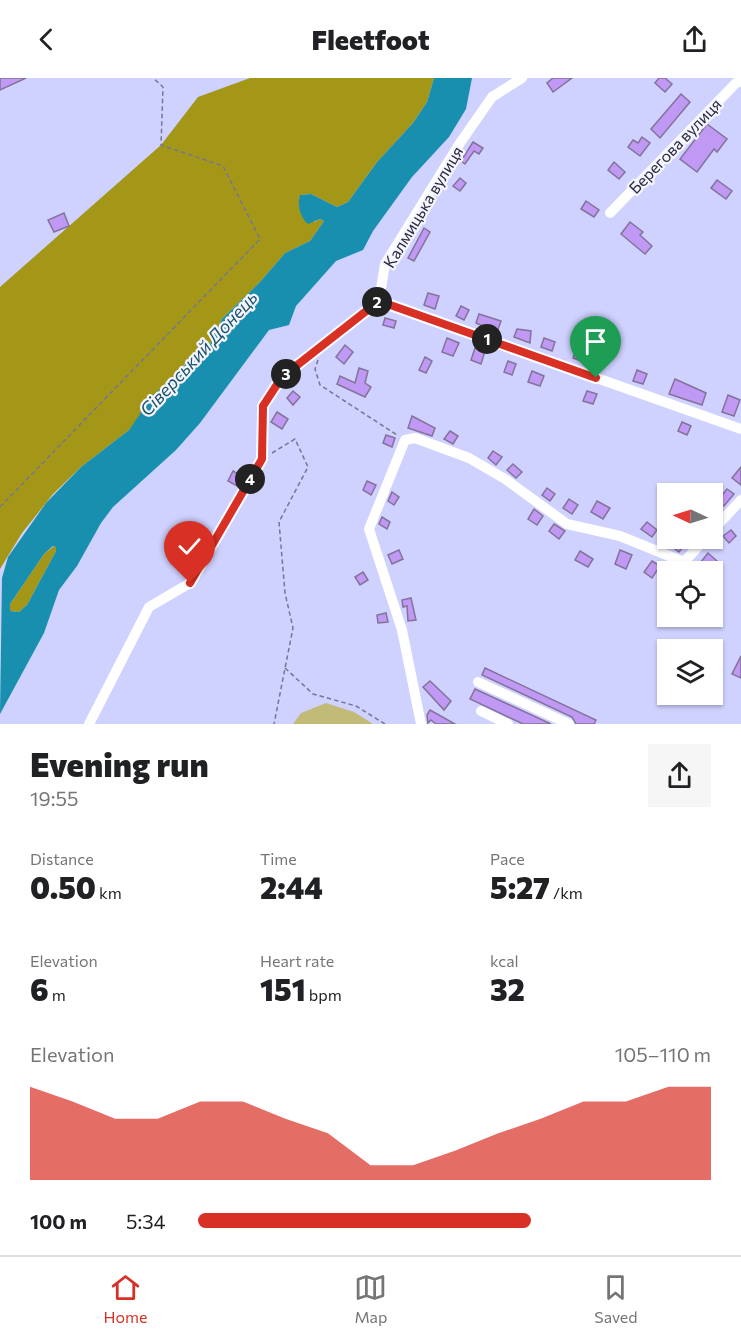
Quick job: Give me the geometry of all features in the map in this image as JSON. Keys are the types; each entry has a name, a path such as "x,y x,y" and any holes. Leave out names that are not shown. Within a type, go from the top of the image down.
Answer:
{"street":[{"name":"Калмицька вулиця","path":"379,301 385,264 460,143 492,97 522,78"},
{"name":"Берегова вулиця","path":"610,213 736,83 741,81"},
{"path":"89,724 149,607 190,583 262,459 263,406 282,377 379,301 741,429"},
{"path":"421,724 402,630 369,529 405,440 415,438 470,458 505,479 567,524 620,536 684,562 696,549"},
{"path":"723,519 741,500"},
{"path":"478,682 569,724"},
{"path":"481,711 508,724"}],"path":[{"path":"0,507 260,239 224,166 161,145 163,87 153,78"},
{"path":"324,346 315,369 320,386 405,440"},
{"path":"266,456 295,438 308,467 279,522 285,593 293,628 274,724"},
{"path":"284,668 313,694 356,706 386,724"}],"shaded area":[{"path":"250,78 434,78 427,102 413,123 377,162 348,202 337,207 311,194 300,195 299,207 314,222 320,219 324,221 310,241 285,253 260,282 222,319 210,344 189,359 129,430 81,467 53,494 22,533 0,569 0,287 161,145 198,97"},
{"path":"54,546 56,551 27,605 19,612 10,611 10,604 44,554"},
{"path":"326,703 354,712 373,724 293,724 301,713"}],"water":[{"name":"Сіверський Донець","path":"434,78 472,78 466,109 449,137 412,177 373,231 363,250 336,261 296,306 289,325 269,330 200,423 176,450 113,507 101,523 77,566 59,590 44,633 0,714 2,578 8,557 46,503 81,467 129,430 152,396 179,373 189,359 210,344 222,319 260,282 285,253 310,241 324,221 320,219 308,224 305,221 300,211 300,195 311,194 337,207 348,202 377,162 413,123 427,102","holes":["53,546 56,547 27,605 19,612 10,611 10,604 44,554"]}],"building":[{"path":"0,78 26,78 0,90"},
{"path":"553,78 572,78 553,92 547,83"},
{"path":"659,78 665,78 672,84 665,92 655,83"},
{"path":"681,94 690,102 660,138 651,129"},
{"path":"707,124 727,139 717,152 714,149 697,172 680,159"},
{"path":"642,137 650,143 640,156 628,147 633,140 638,143"},
{"path":"473,142 483,148 479,154 474,151 465,164 461,161"},
{"path":"614,162 625,172 619,179 608,170"},
{"path":"460,178 466,183 460,191 453,186"},
{"path":"717,180 732,191 726,199 711,188"},
{"path":"586,201 599,210 594,217 581,209"},
{"path":"64,213 69,226 54,232 48,220"},
{"path":"630,222 643,232 640,235 652,246 645,254 621,234"},
{"path":"424,228 430,232 414,261 408,258"},
{"path":"428,293 439,296 435,309 424,305"},
{"path":"461,306 469,310 464,320 456,316"},
{"path":"479,314 501,321 497,332 476,323"},
{"path":"385,318 396,321 394,328 383,325"},
{"path":"517,329 531,331 530,343 514,337"},
{"path":"447,338 459,343 453,356 442,352"},
{"path":"544,338 555,342 552,351 541,347"},
{"path":"345,345 353,352 344,364 336,357"},
{"path":"577,346 588,350 584,362 573,358"},
{"path":"475,348 485,351 481,364 471,360"},
{"path":"425,357 432,361 426,373 419,370"},
{"path":"508,361 516,364 512,375 504,372"},
{"path":"359,368 368,371 365,383 371,387 365,397 337,384 340,376 355,383"},
{"path":"637,370 647,374 643,384 633,381"},
{"path":"532,371 544,376 540,386 528,382"},
{"path":"675,379 706,393 702,405 669,394"},
{"path":"293,391 300,397 293,405 287,398"},
{"path":"587,391 597,394 593,404 583,401"},
{"path":"728,395 740,400 734,416 722,412"},
{"path":"277,412 288,419 282,429 271,422"},
{"path":"412,416 435,428 432,436 408,428"},
{"path":"682,422 691,426 687,435 678,431"},
{"path":"450,431 458,436 453,444 444,439"},
{"path":"386,435 395,438 392,447 383,443"},
{"path":"493,451 502,457 496,465 488,458"},
{"path":"513,464 522,472 516,478 507,470"},
{"path":"741,467 741,485 732,478"},
{"path":"233,471 242,476 237,486 228,481"},
{"path":"367,481 376,485 371,495 363,490"},
{"path":"547,488 555,494 550,501 542,495"},
{"path":"727,489 734,494 724,506 723,505 723,494"},
{"path":"392,492 399,497 394,505 388,501"},
{"path":"569,499 578,505 572,514 563,508"},
{"path":"597,501 610,508 603,519 591,512"},
{"path":"534,509 543,516 537,525 528,519"},
{"path":"382,517 390,522 387,529 379,524"},
{"path":"647,522 657,530 652,537 641,529"},
{"path":"554,524 565,531 559,539 549,531"},
{"path":"731,530 736,536 729,543 723,536"},
{"path":"189,542 202,547 195,559 184,554"},
{"path":"399,550 403,559 392,564 388,555"},
{"path":"620,550 632,555 626,569 615,564"},
{"path":"580,551 593,559 588,567 575,560"},
{"path":"708,553 717,561 702,561"},
{"path":"652,561 657,564 657,570 652,578 644,572"},
{"path":"363,572 368,580 360,585 355,577"},
{"path":"411,598 416,620 408,621 407,606 403,607 402,600"},
{"path":"386,613 388,622 378,623 377,615"},
{"path":"741,656 741,678 732,674"},
{"path":"485,668 596,720 594,724 576,724 572,717 482,675"},
{"path":"430,681 451,701 444,710 423,687"},
{"path":"475,689 551,724 523,724 470,699"},
{"path":"430,710 455,724 436,724 431,720 428,723 427,715"}],"route":[{"path":"190,583 262,459 263,406 282,377 379,301 596,378"}]}
